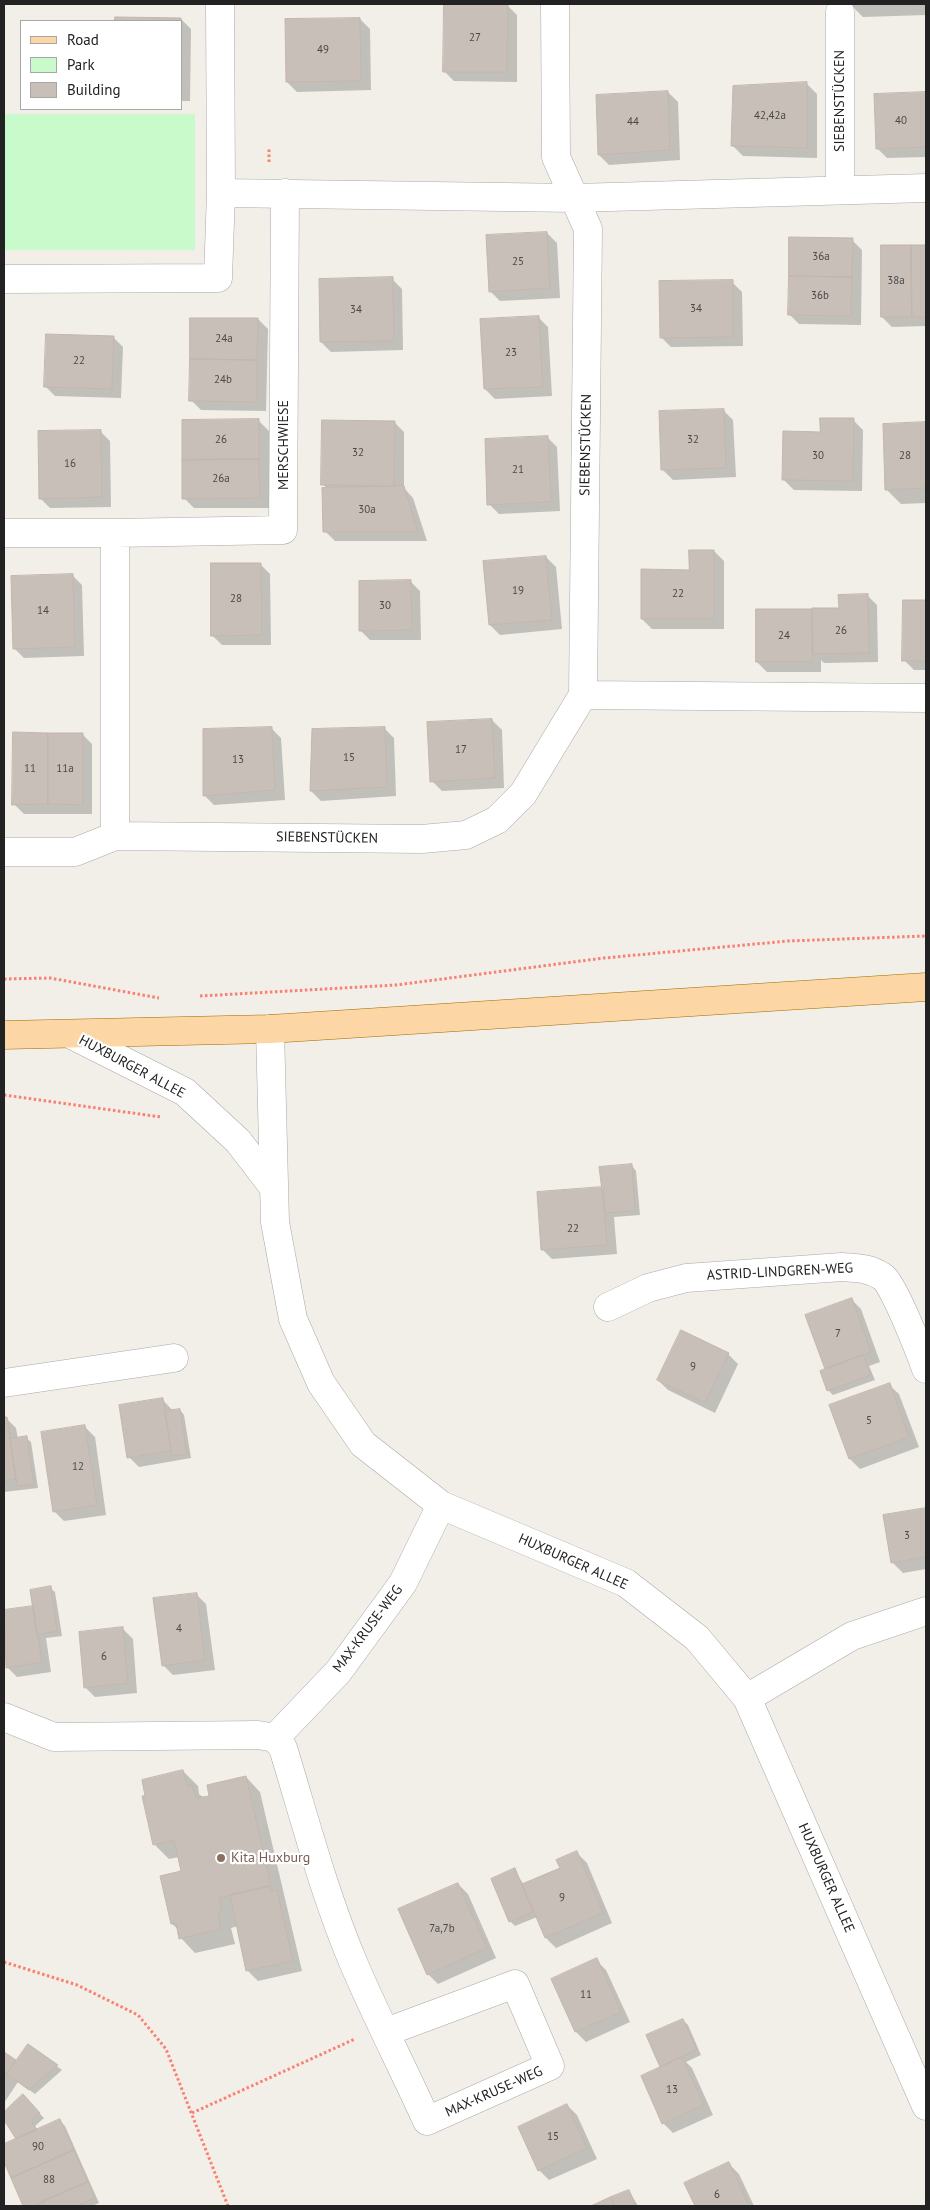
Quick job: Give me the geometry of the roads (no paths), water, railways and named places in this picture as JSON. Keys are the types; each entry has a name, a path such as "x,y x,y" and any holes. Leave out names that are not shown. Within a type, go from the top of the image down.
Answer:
{"main road":[{"path":"4,1035 270,1029 926,987"}],"street":[{"path":"4,279 218,278 221,193 220,4"},
{"name":"SIEBENSTÜCKEN","path":"4,852 75,852 115,836 422,839 466,835 497,820 523,794 583,695 588,229 556,156 555,4"},
{"name":"SIEBENSTÜCKEN","path":"840,12 840,190"},
{"path":"221,193 575,198 926,188"},
{"name":"MERSCHWIESE","path":"4,533 284,530 285,193"},
{"path":"115,533 115,836"},
{"path":"583,695 926,698"},
{"name":"HUXBURGER ALLEE","path":"270,1029 275,1222 293,1319 321,1383 363,1444 441,1505 626,1583 697,1638 747,1698 926,2106"},
{"name":"HUXBURGER ALLEE","path":"70,1034 185,1092 238,1141 274,1188"},
{"name":"ASTRID-LINDGREN-WEG","path":"608,1307 648,1288 686,1278 842,1267 867,1268 885,1278 897,1299 926,1369"},
{"path":"4,1383 174,1358"},
{"name":"MAX-KRUSE-WEG","path":"384,2029 515,1984 550,2066 427,2121 384,2029 353,1962 319,1868 284,1748 275,1738 338,1672 403,1583 441,1505"},
{"path":"747,1698 852,1636 926,1611"},
{"path":"4,1717 54,1737 258,1735 275,1738"}],"place":[{"name":"Kita Huxburg","path":"221,1858"}]}
